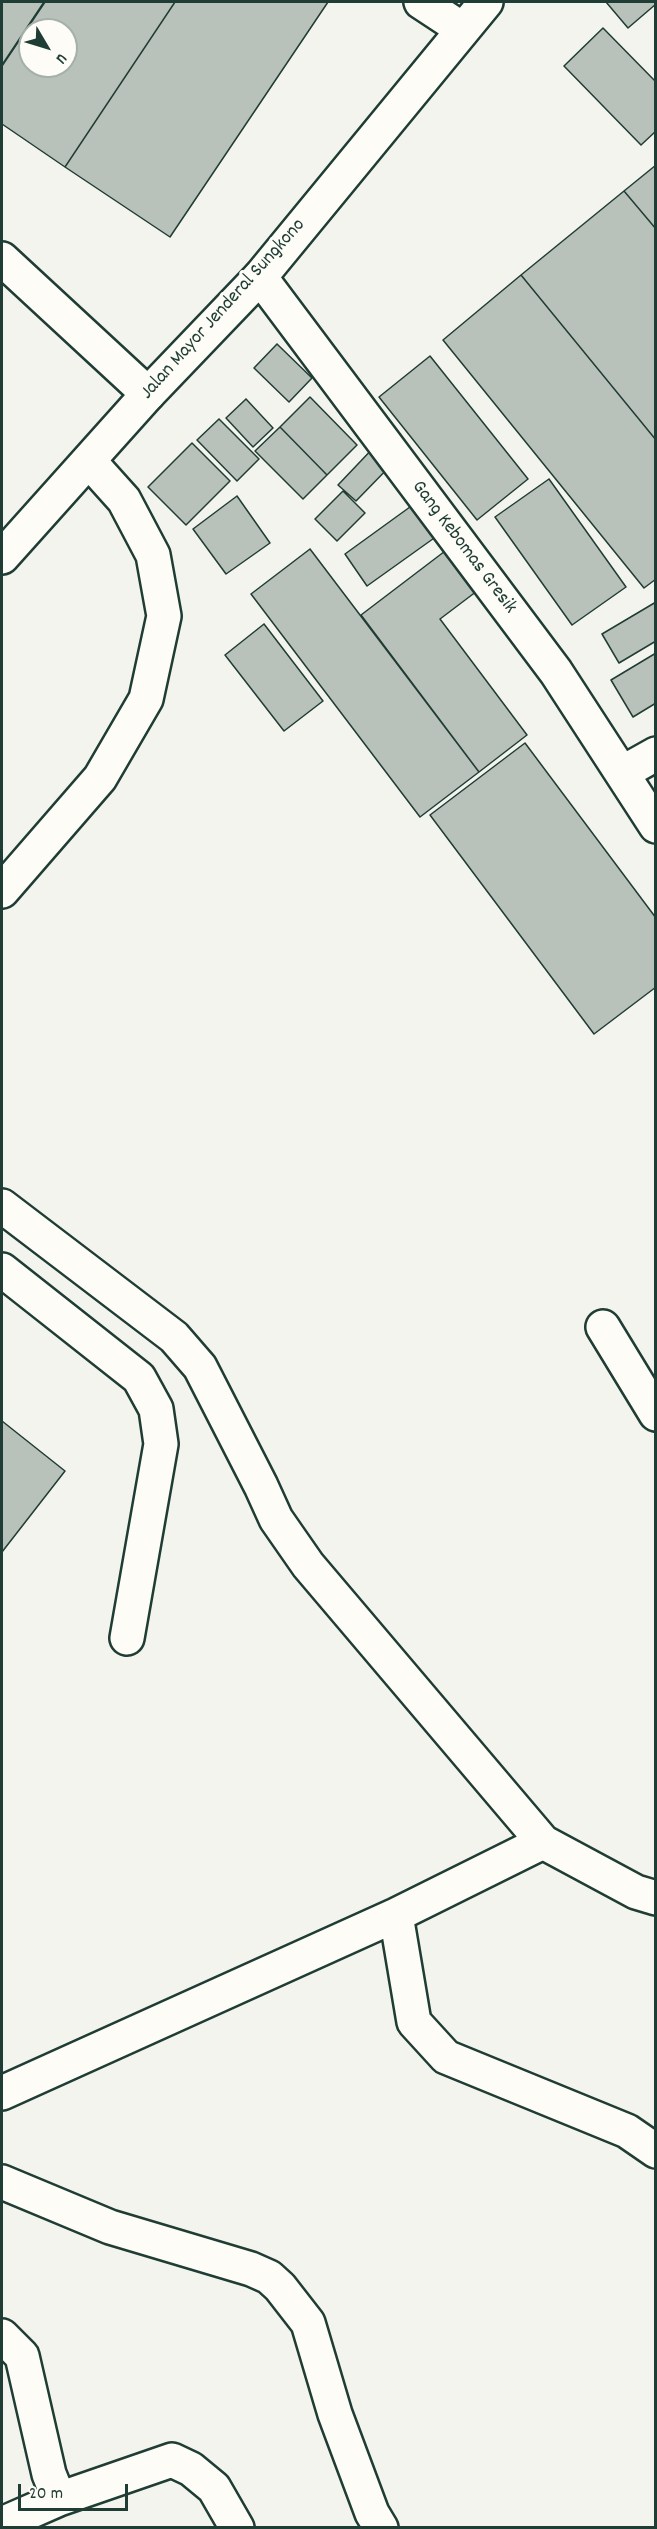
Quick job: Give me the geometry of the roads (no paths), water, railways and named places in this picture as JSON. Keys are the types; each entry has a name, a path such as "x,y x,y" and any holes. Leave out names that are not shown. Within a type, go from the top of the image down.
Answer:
{"street":[{"path":"421,2 462,29"},
{"name":"Jalan Mayor Jenderal Sungkono","path":"2,557 148,394 260,277 486,2"},
{"path":"2,259 148,394"},
{"name":"Gang Kebomas Gresik","path":"260,277 555,672 656,826"},
{"path":"2,891 100,778 129,729 146,699 164,616 153,555 124,500 88,461"},
{"path":"622,773 656,754"},
{"path":"2,1206 174,1336 200,1367 276,1519 308,1565 543,1842 636,1892 656,1898"},
{"path":"2,1269 139,1378 156,1409 161,1444 127,1638"},
{"path":"603,1327 656,1414"},
{"path":"2,2092 396,1915 543,1842"},
{"path":"396,1915 414,2022 446,2057 627,2131 656,2151"},
{"path":"2,2182 110,2227 251,2269 269,2277 308,2323 335,2414 372,2513 381,2528"},
{"path":"2,2336 22,2356 49,2474 59,2499"},
{"path":"2,2524 59,2499 172,2460 191,2469 214,2488 237,2528"}]}
